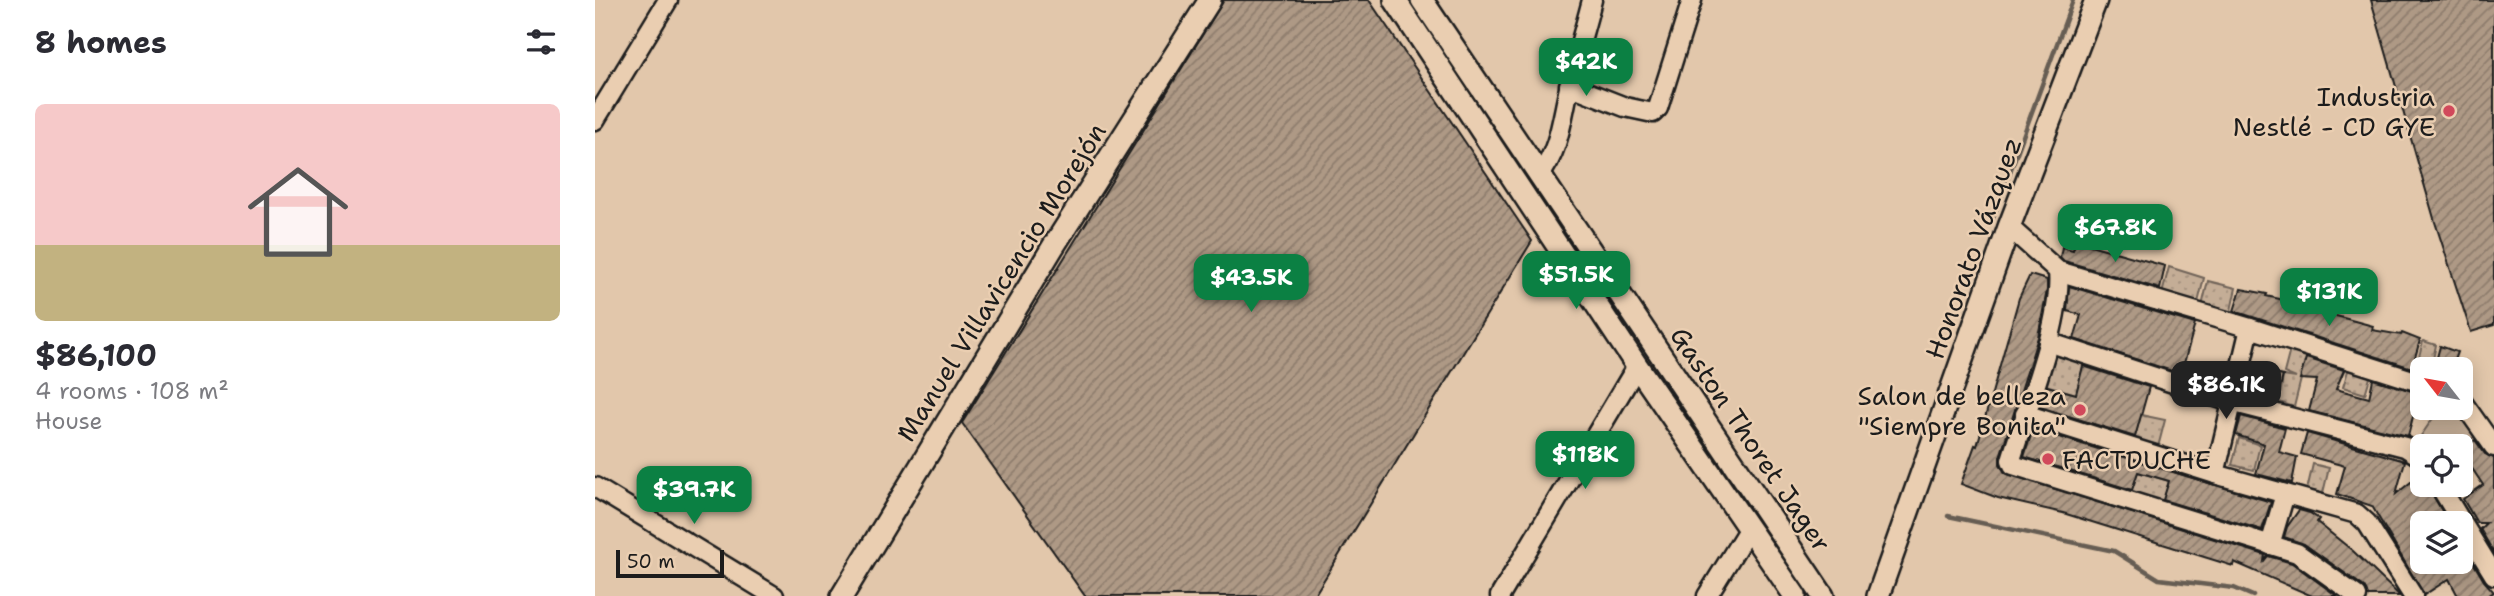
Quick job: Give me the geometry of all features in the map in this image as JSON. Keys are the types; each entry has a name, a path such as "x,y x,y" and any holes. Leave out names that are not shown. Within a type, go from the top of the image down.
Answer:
{"street":[{"path":"595,120 669,0"},
{"name":"Manuel Villavicencio Morejón","path":"842,596 1053,247 1210,0"},
{"name":"Gaston Thoret Jager","path":"1395,0 1637,366 1795,596"},
{"name":"Gaston Thoret Jager","path":"1422,0 1823,596"},
{"path":"1539,176 1551,162 1592,0"},
{"path":"1569,85 1625,107 1653,113 1658,108 1692,0"},
{"name":"Honorato Vázquez","path":"1878,596 2009,227 2095,0"},
{"path":"2009,227 2058,271 2410,379"},
{"path":"2058,271 2060,285 2048,342 2011,460 2013,465 2297,553 2357,596"},
{"path":"2215,474 2250,328"},
{"path":"2048,342 2231,402 2410,450"},
{"path":"1500,596 1637,366"},
{"path":"2025,414 2215,474 2357,514 2367,523 2413,596"},
{"path":"2473,417 2494,447"},
{"path":"595,487 774,596"},
{"path":"2270,545 2285,494"},
{"path":"2446,497 2494,575"},
{"path":"1707,596 1749,528"}],"shaded area":[{"path":"2169,267 2204,278 2197,307 2162,294"},
{"path":"2208,281 2236,288 2230,315 2202,306"},
{"path":"2423,341 2436,345 2434,357 2419,357"},
{"path":"2291,346 2308,351 2294,407 2279,402 2283,376 2296,378 2284,373"},
{"path":"2051,354 2084,363 2076,394 2042,384"},
{"path":"2350,364 2372,371 2365,394 2343,387"},
{"path":"2141,415 2165,420 2158,447 2134,440"},
{"path":"2432,420 2470,420 2480,432 2473,438 2473,434 2422,434"},
{"path":"2239,438 2260,445 2254,470 2232,465"},
{"path":"2126,447 2143,453 2138,472 2169,481 2161,508 2129,499 2137,472 2120,467"},
{"path":"2313,464 2329,468 2323,493 2307,490"}],"building":[{"path":"1224,0 1369,0 1532,241 1314,596 1085,596 962,423"},
{"name":"Industria Nestlé - CD GYE","path":"2371,0 2494,0 2494,325 2471,332 2435,222"},
{"path":"2076,241 2165,266 2160,289 2064,261 2060,257 2062,247 2073,250"},
{"path":"2030,275 2047,280 2047,290 2038,337 2000,457 2005,473 2265,555 2264,561 2268,556 2292,563 2337,596 2312,596 2234,562 2233,566 2063,513 1998,498 1961,484 1975,445 1977,446 2019,298"},
{"path":"2069,286 2195,324 2181,374 2074,339 2081,315 2067,311"},
{"path":"2241,289 2303,304 2303,307 2373,326 2372,330 2402,333 2420,340 2415,357 2410,357 2410,367 2234,311"},
{"path":"2440,346 2457,352 2455,357 2437,357"},
{"path":"2306,358 2344,370 2336,389 2369,398 2373,379 2410,390 2410,420 2412,420 2408,436 2309,411 2317,380 2300,379"},
{"path":"2083,366 2149,387 2135,437 2040,407 2047,386 2076,394"},
{"path":"2252,369 2283,376 2276,402 2246,393"},
{"path":"2241,416 2285,428 2279,452 2297,457 2292,483 2256,474 2264,444 2236,435"},
{"path":"2033,429 2271,502 2262,530 2163,500 2169,481 2138,472 2132,490 2024,457"},
{"path":"2307,433 2405,461 2396,494 2410,483 2410,497 2434,497 2442,511 2410,511 2410,571 2372,506 2337,494 2345,466 2301,454"},
{"path":"2475,440 2485,454 2494,458 2494,553 2480,529 2486,523 2477,523 2473,511 2470,511 2463,499 2473,497 2473,492 2483,485 2473,470"},
{"path":"2299,510 2319,519 2317,522 2353,551 2400,596 2368,596 2364,587 2304,544 2284,537 2287,527"},
{"path":"2473,562 2494,592 2488,596 2458,596 2449,579 2424,595 2412,574 2473,574"}],"waterway":[{"path":"1993,218 2073,0"},
{"path":"1948,516 2114,551 2159,579 2234,588 2253,596"}],"place":[{"name":"Industria Nestlé - CD GYE","path":"2449,111"},
{"name":"Salon de belleza \"Siempre Bonita\"","path":"2080,410"},
{"name":"FACTDUCHE","path":"2048,459"}]}
